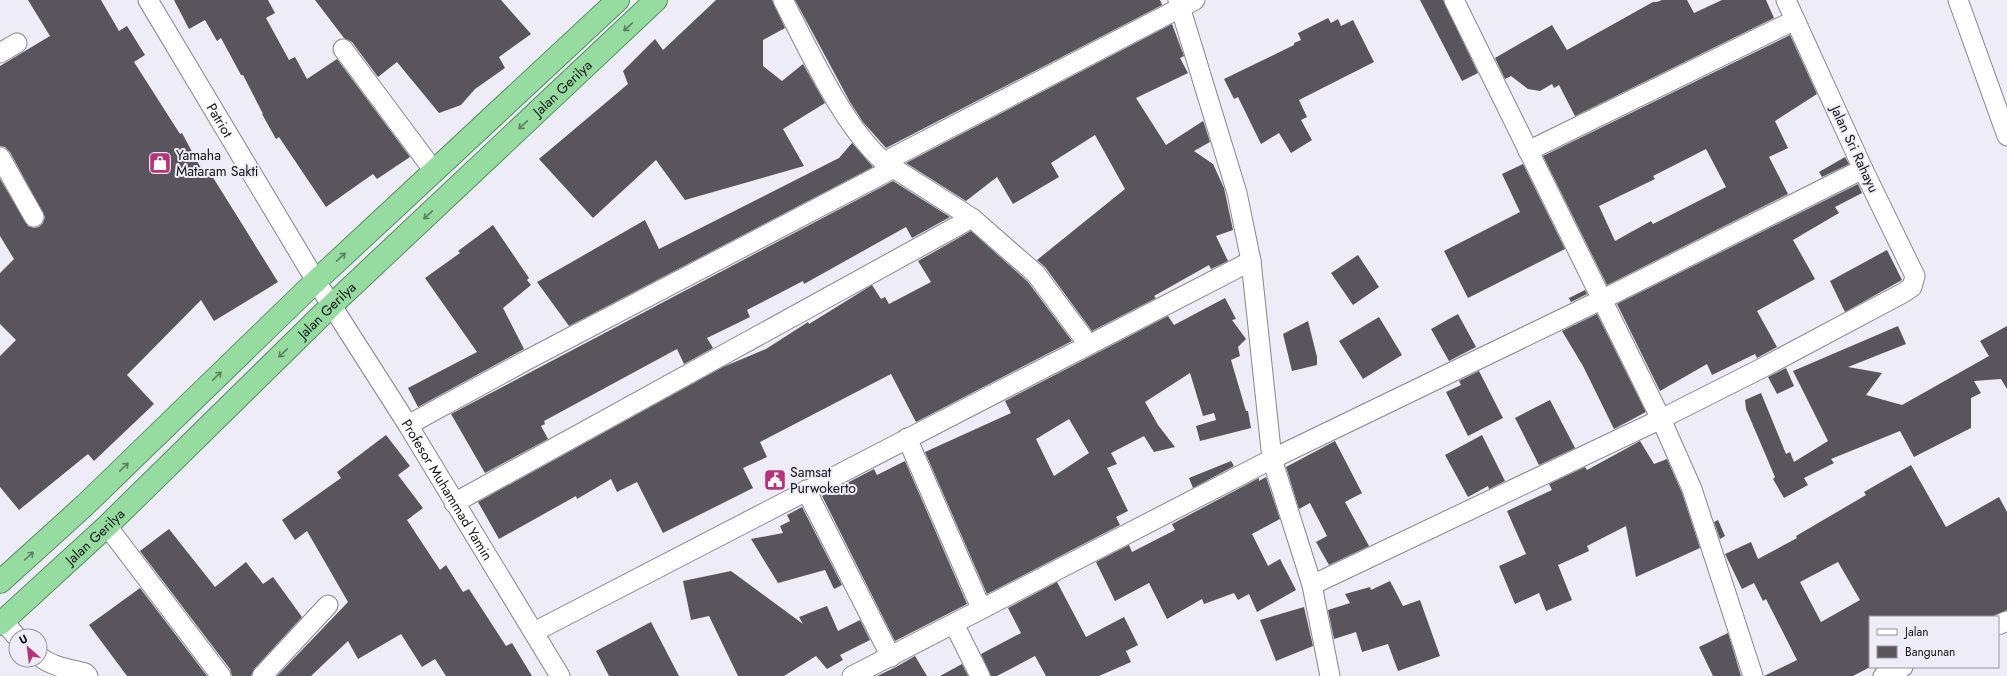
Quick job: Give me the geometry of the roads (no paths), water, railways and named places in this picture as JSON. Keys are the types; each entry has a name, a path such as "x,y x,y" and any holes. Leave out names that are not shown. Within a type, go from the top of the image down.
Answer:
{"highway":[{"name":"Jalan Gerilya","path":"6,627 333,304 656,0"},
{"name":"Jalan Gerilya","path":"0,582 91,499 316,280 434,171 612,2"}],"street":[{"name":"Patriot","path":"148,0 316,280 333,304"},
{"path":"783,0 833,94 858,135 889,165 972,218 1036,274 1088,344"},
{"path":"1454,0 1661,419 1692,489 1753,676"},
{"name":"Jalan Sri Rahayu","path":"1661,419 1762,368 1912,287 1915,276 1863,168 1786,0"},
{"path":"1958,0 2007,136"},
{"path":"408,425 529,358 889,165 1185,2 1237,193 1251,261 1272,459 1312,585 1325,674"},
{"path":"1528,151 1795,20"},
{"path":"0,53 17,43"},
{"path":"343,49 434,171"},
{"path":"0,157 34,217"},
{"path":"852,676 1272,459 1603,300 1863,168"},
{"path":"454,503 972,218"},
{"path":"534,632 1251,261"},
{"name":"Profesor Muhammad Yamin","path":"333,304 560,676"},
{"path":"1312,585 1661,419"},
{"path":"907,438 981,608"},
{"path":"806,490 891,657"},
{"path":"107,526 221,676"},
{"path":"262,676 328,605"},
{"path":"954,624 980,676"},
{"path":"48,662 85,673 88,676"},
{"path":"1883,676 1901,668"}],"place":[{"name":"Yamaha Mataram Sakti","path":"160,163"},
{"name":"Samsat Purwokerto","path":"775,480"}]}
